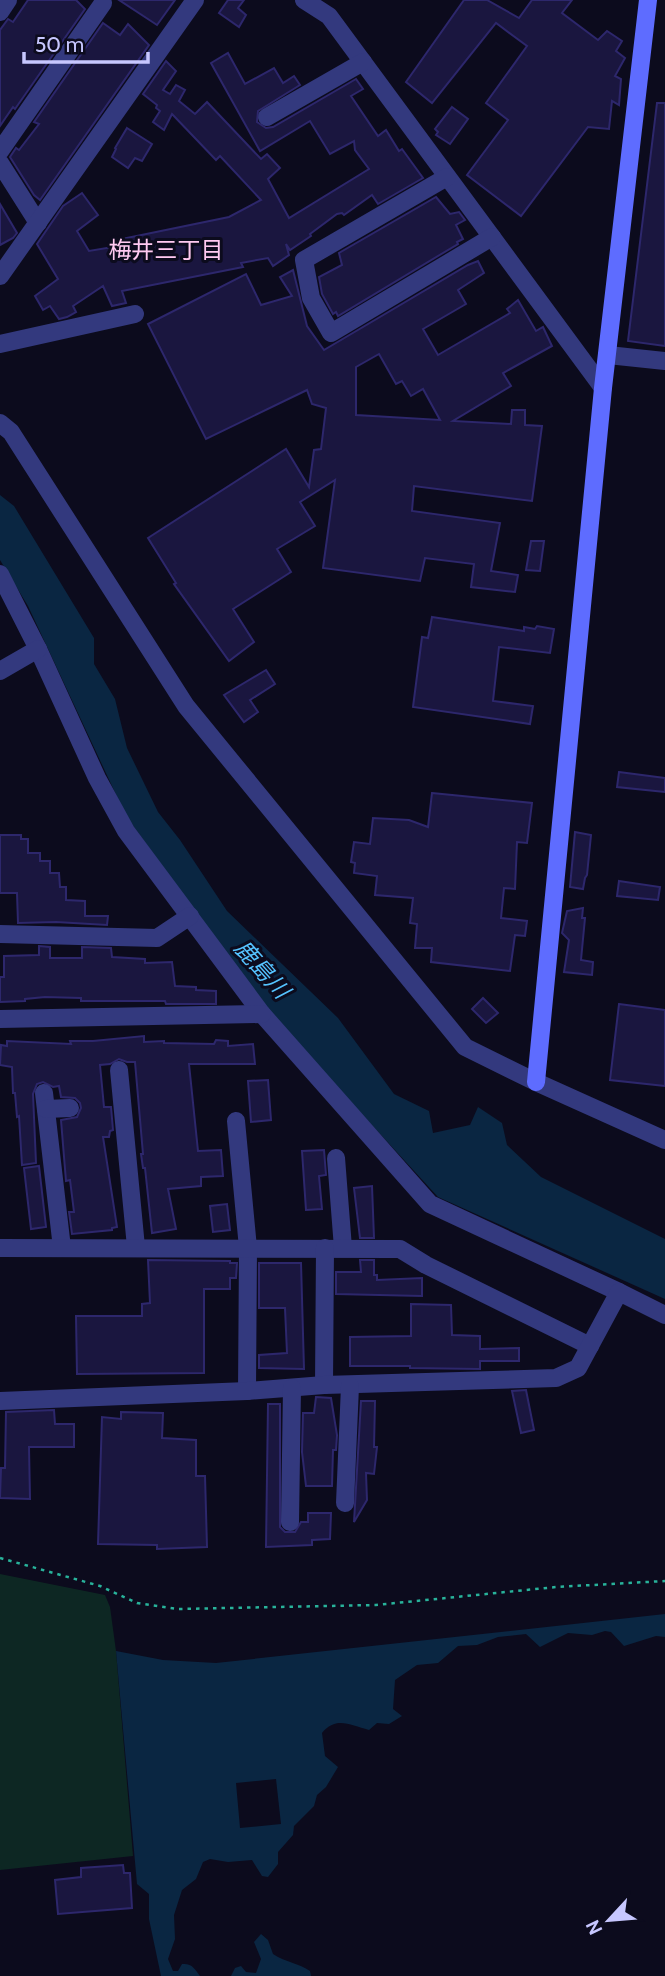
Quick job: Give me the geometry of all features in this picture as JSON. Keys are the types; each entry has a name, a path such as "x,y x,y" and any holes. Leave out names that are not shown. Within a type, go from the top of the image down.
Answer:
{"street":[{"path":"0,12 8,0"},
{"path":"0,276 195,0"},
{"path":"304,0 329,16 603,388"},
{"path":"536,1082 603,388 649,0"},
{"path":"0,151 102,1"},
{"path":"273,107 363,62"},
{"path":"0,163 38,223"},
{"path":"447,177 304,260 311,298 331,333 492,237"},
{"path":"0,344 135,314"},
{"path":"608,355 665,361"},
{"path":"0,423 11,432 186,706 465,1047 665,1140"},
{"path":"0,574 38,649 97,778 126,831 262,1014 430,1204 665,1315"},
{"path":"0,671 38,649"},
{"path":"0,934 157,938 190,916"},
{"path":"0,1019 262,1014"},
{"path":"119,1070 136,1247"},
{"path":"62,1248 43,1158 45,1101 70,1108"},
{"path":"236,1121 248,1248 247,1391"},
{"path":"324,1385 334,1248 336,1158"},
{"path":"0,1248 400,1249 426,1265 590,1346"},
{"path":"0,1401 247,1391 324,1385 556,1378 578,1368 618,1292"},
{"path":"345,1503 350,1386"},
{"path":"290,1522 297,1502 292,1388"}],"path":[{"path":"0,1558 100,1586 137,1602 178,1609 376,1605 556,1587 665,1581"}],"green space":[{"path":"0,1574 105,1595 110,1607 116,1651 133,1856 0,1870"}],"water":[{"name":"鹿島川","path":"0,495 14,506 94,638 94,664 115,699 127,748 158,812 227,911 338,1018 394,1094 429,1111 433,1133 470,1125 478,1107 502,1123 507,1145 541,1177 665,1239 665,1299 438,1197 269,1013 126,816 28,606 0,560"},
{"path":"665,1614 665,1637 656,1636 624,1646 611,1632 605,1631 592,1635 568,1633 540,1647 526,1634 498,1637 477,1645 458,1646 438,1663 417,1665 395,1680 393,1709 402,1716 389,1724 377,1723 369,1730 344,1723 327,1728 322,1733 325,1756 338,1767 326,1787 317,1795 314,1806 294,1826 293,1835 278,1852 278,1864 268,1877 262,1876 252,1860 228,1862 210,1859 203,1862 196,1879 182,1890 174,1915 175,1939 168,1959 173,1971 178,1971 182,1964 188,1964 200,1976 161,1976 149,1919 149,1894 137,1884 116,1651 163,1660 216,1663","holes":["276,1779 281,1824 240,1828 236,1783"]},
{"path":"261,1934 268,1940 273,1954 305,1968 310,1971 311,1976 231,1976 235,1968 241,1966 246,1972 256,1973 261,1959 254,1942"}],"building":[{"path":"28,0 76,0 85,9 15,109 13,107 0,126 0,30 8,19 13,22"},
{"path":"119,0 175,0 157,25"},
{"path":"228,0 244,0 238,8 246,15 239,27 219,13"},
{"path":"464,0 487,0 519,18 532,0 572,0 562,13 598,40 607,31 622,41 616,51 625,58 615,76 621,79 619,105 612,101 609,129 588,127 521,216 467,175 508,120 486,103 527,46 496,23 432,103 406,82"},
{"path":"103,23 120,35 128,24 149,45 40,200 10,157 16,148 19,150 39,124 34,122"},
{"path":"228,53 245,84 274,68 283,83 294,76 300,85 258,111 257,122 266,128 273,127 356,79 363,89 351,96 378,136 386,130 399,151 402,149 423,178 378,204 372,195 344,215 337,214 290,250 286,244 289,255 273,266 268,258 241,263 243,267 122,291 126,303 112,306 103,286 73,306 76,312 67,317 59,319 50,306 43,310 35,296 58,279 37,244 63,206 82,193 98,215 77,231 89,251 119,246 117,240 229,217 261,200 220,156 216,160 172,114 164,130 153,122 160,111 156,108 157,105 143,94 166,61 176,71 163,90 170,94 176,85 185,90 179,101 195,114 207,102 261,159 267,154 280,168 268,179 289,218 369,169 355,150 354,141 330,154 310,121 260,151 211,63"},
{"path":"657,103 665,103 665,346 628,341"},
{"path":"452,107 468,119 450,144 436,135 438,132 435,129"},
{"path":"127,128 152,144 142,161 135,158 128,168 112,157"},
{"path":"436,197 450,214 459,212 465,220 456,225 463,239 338,316 336,312 333,314 322,294 319,277 342,265 339,253"},
{"path":"0,204 17,233 0,245"},
{"path":"478,261 484,273 458,290 466,304 423,329 438,355 510,313 507,309 518,300 536,331 543,327 552,346 503,373 511,386 453,421 511,424 512,410 525,410 525,425 542,426 532,501 414,486 412,511 500,523 491,571 518,575 515,592 471,587 474,564 425,558 420,581 323,568 335,480 300,502 315,526 277,549 291,572 233,609 254,642 229,661 174,584 176,583 148,538 286,449 309,487 314,450 321,449 326,408 312,404 307,390 206,439 148,324 246,274 261,305 292,296 280,277 293,270 307,326 324,350","holes":["379,354 396,384 402,381 411,396 423,389 440,420 356,415 356,367"]},
{"path":"531,541 544,541 540,571 526,570"},
{"path":"432,617 524,631 524,627 535,629 537,626 554,629 550,653 499,647 493,701 533,706 530,724 413,707 422,637 428,638"},
{"path":"266,670 275,684 250,700 258,712 244,722 224,695"},
{"path":"619,772 665,778 665,792 617,787"},
{"path":"432,793 532,803 527,843 517,842 515,889 504,888 501,918 527,921 525,936 515,935 510,971 431,962 432,948 415,948 417,924 410,923 413,898 375,895 377,876 354,873 355,863 351,862 354,842 370,844 373,818 409,820 428,827"},
{"path":"575,832 591,835 583,889 570,887"},
{"path":"0,835 21,835 21,839 28,839 28,853 40,853 40,861 50,861 50,873 59,873 60,887 66,887 66,900 85,901 85,916 108,916 107,925 18,923 17,893 0,893"},
{"path":"619,881 660,887 658,900 617,896"},
{"path":"583,908 582,918 585,918 581,960 593,962 592,975 564,972 569,940 562,933 567,911"},
{"path":"39,946 50,947 50,958 82,958 82,947 111,948 112,957 145,959 145,963 172,962 175,986 216,991 216,1004 81,1001 81,998 45,997 0,1002 0,977 4,977 4,956 39,955"},
{"path":"483,998 498,1013 486,1023 472,1009"},
{"path":"619,1004 665,1010 665,1086 610,1080"},
{"path":"144,1036 144,1042 214,1044 216,1040 228,1041 228,1046 253,1044 255,1064 189,1064 198,1151 221,1150 223,1176 201,1177 201,1186 168,1189 176,1229 152,1233 141,1154 135,1062 119,1059 100,1065 104,1107 111,1107 113,1130 110,1131 109,1137 103,1137 117,1227 112,1230 72,1234 69,1212 74,1212 70,1180 66,1181 61,1120 77,1117 80,1103 75,1098 61,1097 59,1086 53,1087 43,1082 37,1084 33,1094 36,1163 22,1165 12,1067 0,1065 1,1045 7,1046 7,1041 71,1044 70,1041"},
{"path":"268,1080 271,1120 251,1122 248,1081"},
{"path":"324,1150 326,1175 319,1176 322,1209 306,1210 302,1151"},
{"path":"39,1166 46,1227 31,1229 24,1168"},
{"path":"372,1186 374,1238 360,1238 354,1188"},
{"path":"227,1204 230,1230 213,1232 210,1206"},
{"path":"148,1260 237,1263 236,1278 230,1278 230,1289 204,1289 204,1373 77,1374 76,1316 142,1316 142,1304 150,1303"},
{"path":"360,1260 374,1260 374,1275 377,1275 377,1280 422,1278 422,1296 336,1294 336,1272 361,1272"},
{"path":"259,1263 301,1263 304,1369 259,1368 259,1355 287,1353 285,1308 259,1308"},
{"path":"411,1304 451,1305 452,1335 480,1336 480,1349 519,1348 519,1361 480,1361 480,1369 350,1366 350,1337 411,1336"},
{"path":"526,1390 534,1430 521,1433 512,1391"},
{"path":"316,1397 331,1398 337,1435 336,1450 333,1450 332,1486 306,1486 302,1452 303,1413 314,1413"},
{"path":"361,1401 375,1401 374,1447 377,1447 374,1474 366,1473 367,1500 354,1522"},
{"path":"268,1404 280,1404 280,1527 285,1532 295,1532 301,1522 308,1522 308,1513 331,1513 330,1539 312,1540 312,1545 266,1547"},
{"path":"54,1410 55,1424 74,1424 74,1447 29,1447 30,1499 0,1498 1,1468 5,1468 6,1412"},
{"path":"121,1412 163,1413 162,1438 196,1440 196,1476 205,1476 207,1547 157,1549 157,1545 98,1544 102,1417 121,1419"},
{"path":"123,1865 124,1873 130,1873 132,1908 58,1914 55,1880 81,1877 81,1868"}],"district":[{"name":"梅井三丁目","path":"166,250"}]}
